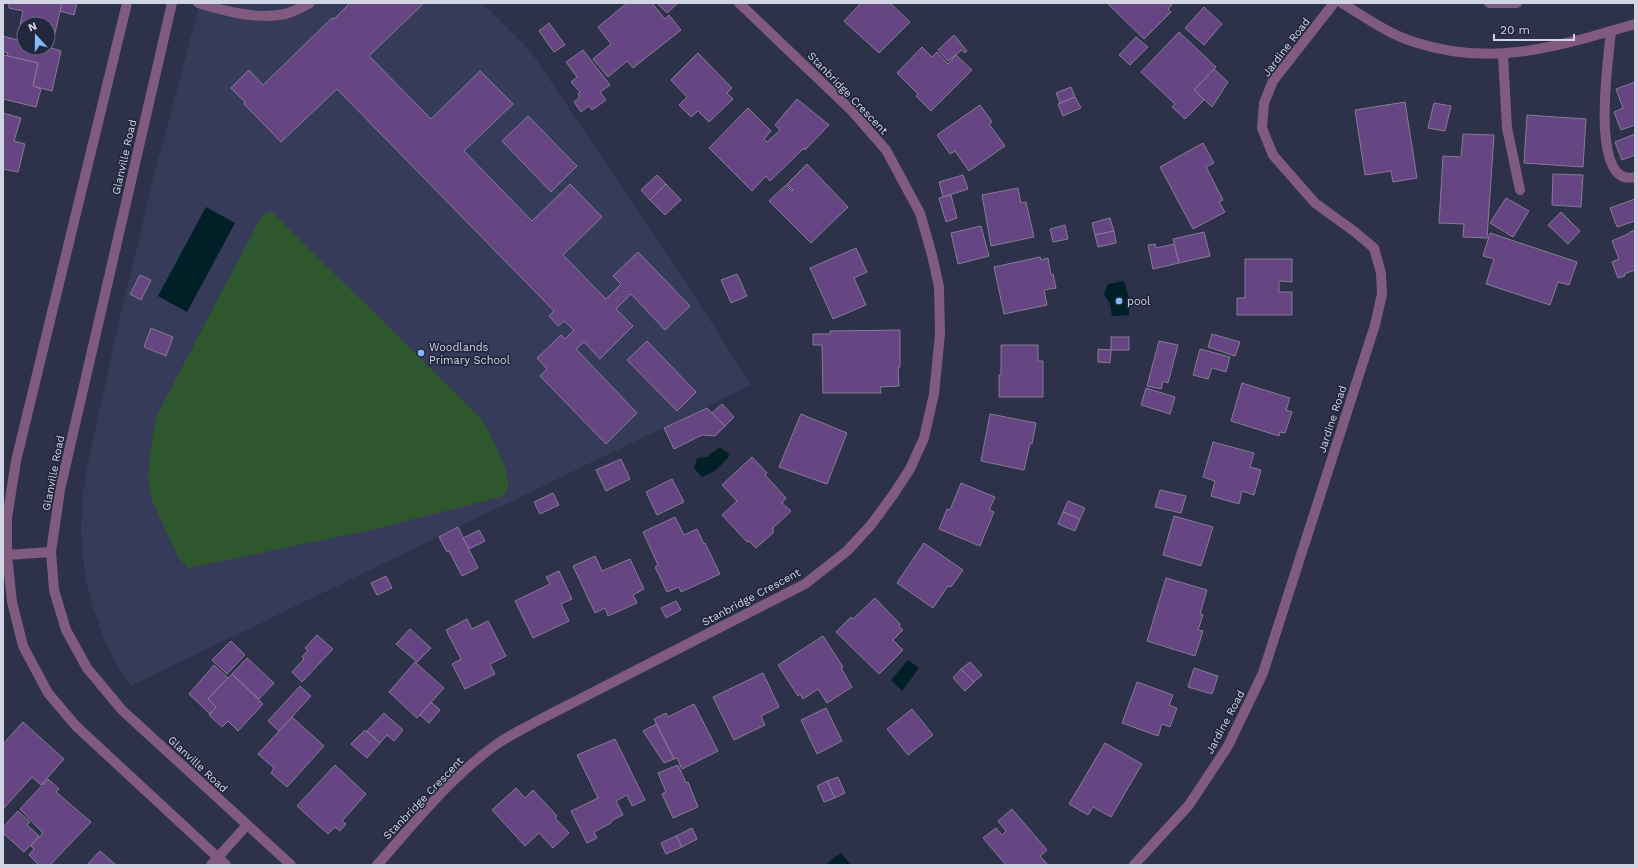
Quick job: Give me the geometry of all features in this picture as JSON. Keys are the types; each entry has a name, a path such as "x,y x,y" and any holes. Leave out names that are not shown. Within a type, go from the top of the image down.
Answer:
{"street":[{"path":"127,3 16,462 7,518 5,556 12,602 23,646 48,693 76,726 214,861 226,865"},
{"name":"Glanville Road","path":"172,3 60,490 51,552 54,590 66,630 87,668 122,710 291,865"},
{"path":"198,3 216,8 266,16 283,14 297,10 310,3"},
{"name":"Stanbridge Crescent","path":"377,865 448,787 470,765 497,744 539,720 805,584 847,551 870,525 893,495 910,469 924,438 934,394 940,334 939,287 932,255 920,214 886,150 852,111 739,3"},
{"name":"Jardine Road","path":"1134,865 1189,805 1228,746 1264,673 1375,325 1382,294 1381,273 1374,248 1315,203 1273,156 1262,128 1264,103 1273,81 1334,3"},
{"path":"1342,3 1379,26 1414,42 1459,53 1502,55 1532,51 1561,45 1635,24"},
{"path":"1489,3 1517,3"},
{"path":"1610,31 1604,114 1606,142 1609,158 1618,174 1626,178 1635,177"},
{"path":"1502,55 1507,128 1520,190"},
{"path":"5,556 51,552"},
{"path":"214,861 247,825"}],"shaded area":[{"name":"Woodlands Primary School","path":"200,3 482,3 531,52 682,276 751,385 131,686 117,665 105,641 85,578 81,534 82,501 87,467 119,321 155,172"},
{"path":"206,207 235,223 187,312 158,296"},
{"name":"pool","path":"1124,281 1129,298 1129,315 1112,316 1110,304 1104,294 1108,284"},
{"path":"720,447 729,454 728,458 715,471 702,477 694,468 697,458 707,457"},
{"path":"908,660 919,668 902,691 891,680"},
{"path":"841,853 851,865 829,865 827,863"}],"green space":[{"path":"268,212 272,212 481,418 499,453 507,473 508,488 504,494 500,497 371,530 188,568 178,557 152,500 148,478 152,439 157,415 261,217"}],"building":[{"path":"5,3 62,3 56,29 56,16 22,16 23,11 9,8 9,4"},
{"path":"62,3 77,3 74,15 60,11"},
{"path":"350,3 424,3 369,56 431,119 480,71 513,104 464,151 532,221 570,184 602,217 563,255 606,299 621,284 613,276 638,252 690,306 665,330 631,294 616,309 633,326 600,359 584,342 576,349 637,413 606,444 540,376 547,369 537,358 561,335 565,339 574,330 564,321 558,326 549,316 554,311 337,89 281,142 244,104 245,102 231,88 249,70 263,85 332,18 334,19"},
{"path":"627,3 652,3 665,19 669,15 681,30 633,68 627,61 608,77 593,59 611,44 598,27"},
{"path":"657,3 678,3 667,13"},
{"path":"861,3 890,3 910,22 879,53 844,21"},
{"path":"1107,3 1170,3 1172,5 1168,9 1171,12 1144,39"},
{"path":"1204,7 1222,24 1204,45 1185,28"},
{"path":"549,23 565,45 554,52 539,31"},
{"path":"1179,32 1216,67 1194,90 1204,100 1185,119 1172,107 1175,104 1141,72"},
{"path":"954,35 967,51 965,53 962,50 948,61 938,50"},
{"path":"3,36 16,40 16,56 56,56 56,49 61,51 52,91 33,86 38,63 7,56 8,53 3,52"},
{"path":"1136,37 1148,47 1130,65 1119,55"},
{"path":"922,47 932,57 937,52 948,64 956,55 972,70 931,111 916,96 918,94 897,73"},
{"path":"583,50 610,85 600,92 606,100 592,110 589,106 581,112 574,102 580,97 578,94 580,92 571,82 577,77 566,62"},
{"path":"698,53 732,88 727,93 733,99 709,122 698,111 691,117 679,105 687,97 671,80"},
{"path":"4,55 38,63 33,86 41,89 36,107 3,99"},
{"path":"1214,69 1228,82 1212,107 1194,90"},
{"path":"1635,82 1635,125 1621,130 1614,112 1623,108 1616,89"},
{"path":"1071,87 1075,97 1060,103 1056,93"},
{"path":"1075,97 1081,108 1063,116 1058,104"},
{"path":"797,99 829,125 805,150 804,148 770,181 766,176 752,191 709,148 748,108 771,131 764,139 767,142 780,130 775,125"},
{"path":"1405,102 1417,178 1393,182 1391,171 1365,175 1355,110"},
{"path":"1434,103 1451,106 1445,131 1428,128"},
{"path":"980,105 992,122 989,124 1005,146 969,171 955,151 950,154 937,135"},
{"path":"3,113 21,118 14,141 25,144 18,172 3,169"},
{"path":"1527,115 1586,119 1583,167 1524,163"},
{"path":"528,116 577,166 551,192 502,141"},
{"path":"1463,134 1494,135 1487,238 1463,237 1464,224 1439,223 1443,156 1461,157"},
{"path":"1635,134 1635,155 1622,160 1615,142"},
{"path":"1203,143 1214,163 1206,167 1223,200 1219,202 1225,212 1193,229 1160,167"},
{"path":"807,164 848,207 811,243 769,201 786,185 792,191 793,190 787,184"},
{"path":"1553,174 1583,175 1581,207 1552,205"},
{"path":"657,175 666,184 650,200 641,190"},
{"path":"963,175 968,189 943,197 939,182"},
{"path":"666,184 681,200 665,215 650,200"},
{"path":"1018,188 1021,203 1026,202 1034,237 991,246 982,195"},
{"path":"951,195 957,218 946,222 939,198"},
{"path":"1506,198 1529,211 1513,237 1490,223"},
{"path":"1635,199 1635,221 1617,227 1610,208"},
{"path":"1561,212 1580,231 1568,244 1548,225"},
{"path":"1110,218 1114,231 1095,235 1092,223"},
{"path":"1065,225 1068,239 1053,242 1050,229"},
{"path":"981,226 989,256 958,264 951,233"},
{"path":"1635,230 1635,270 1618,278 1612,262 1619,259 1612,241"},
{"path":"1114,231 1116,243 1098,247 1095,235"},
{"path":"1204,232 1210,256 1179,263 1173,239"},
{"path":"1490,233 1577,262 1569,285 1558,282 1550,305 1486,284 1494,259 1483,256"},
{"path":"1155,244 1156,248 1174,244 1179,263 1153,269 1148,245"},
{"path":"856,248 867,272 854,278 866,305 833,319 810,268"},
{"path":"1040,257 1041,260 1048,258 1051,275 1053,274 1056,288 1044,290 1047,305 1004,314 994,267"},
{"path":"1245,259 1292,259 1292,282 1279,281 1279,292 1292,292 1292,315 1237,315 1237,298 1245,298"},
{"path":"737,274 747,296 731,303 721,280"},
{"path":"140,275 151,280 141,300 130,294"},
{"path":"151,328 173,337 166,356 144,347"},
{"path":"900,330 900,367 898,367 899,386 880,387 881,393 823,393 822,345 813,345 813,334 830,334 830,331"},
{"path":"1212,334 1240,342 1235,356 1208,347"},
{"path":"1111,337 1129,337 1129,350 1111,350"},
{"path":"647,341 696,392 677,411 627,360"},
{"path":"1159,341 1178,345 1168,383 1163,381 1161,389 1147,386"},
{"path":"1001,345 1038,345 1038,361 1043,361 1043,397 999,397"},
{"path":"1098,349 1111,350 1110,363 1098,362"},
{"path":"1200,349 1230,357 1226,372 1212,368 1208,379 1193,375"},
{"path":"1242,383 1290,398 1286,410 1292,412 1285,433 1280,432 1279,436 1231,421"},
{"path":"1146,388 1175,397 1170,414 1141,405"},
{"path":"722,404 734,417 725,426 712,413"},
{"path":"707,408 725,426 715,436 702,435 674,449 664,428"},
{"path":"801,414 847,433 827,484 779,467"},
{"path":"990,414 1036,423 1032,444 1030,443 1024,470 981,461"},
{"path":"1213,442 1254,453 1250,467 1261,470 1254,495 1242,491 1239,504 1211,496 1215,481 1203,477"},
{"path":"752,457 767,473 765,475 786,498 782,503 791,511 773,528 773,533 756,548 749,541 747,542 722,515 737,501 722,485"},
{"path":"621,459 630,479 606,491 596,470"},
{"path":"672,479 684,502 657,515 646,492"},
{"path":"961,483 995,497 989,510 994,512 980,546 939,529 947,509 950,510"},
{"path":"1160,490 1186,496 1181,513 1155,507"},
{"path":"553,493 559,505 540,514 534,502"},
{"path":"1068,501 1085,508 1080,519 1063,512"},
{"path":"1063,512 1080,519 1075,531 1058,524"},
{"path":"1174,516 1213,527 1201,566 1163,555"},
{"path":"675,517 684,535 697,529 720,574 681,592 679,587 667,592 655,567 658,565 643,532"},
{"path":"458,527 478,568 462,576 449,551 447,552 439,537"},
{"path":"479,530 485,541 469,549 463,538"},
{"path":"924,543 963,570 951,587 948,586 933,608 897,583"},
{"path":"595,556 602,571 630,559 644,589 633,595 637,603 608,616 605,608 595,613 573,566"},
{"path":"559,571 572,599 561,604 569,621 533,638 515,601 550,584 546,577"},
{"path":"386,576 392,588 377,595 371,583"},
{"path":"1166,578 1207,590 1200,614 1203,615 1198,630 1203,631 1195,656 1147,641"},
{"path":"875,598 900,624 899,626 903,630 893,640 903,650 879,674 836,632 851,617 853,619"},
{"path":"676,601 681,610 666,618 661,608"},
{"path":"467,619 472,629 488,621 506,656 490,664 495,674 465,689 452,664 461,659 446,630"},
{"path":"410,629 431,648 417,662 396,644"},
{"path":"317,635 333,649 302,682 292,672 304,659 302,657 308,650 305,648"},
{"path":"823,636 843,667 841,668 852,687 827,703 818,689 803,699 800,694 798,696 778,665"},
{"path":"231,641 245,655 227,674 212,660"},
{"path":"247,658 274,683 259,699 232,674"},
{"path":"415,662 444,688 417,718 389,692"},
{"path":"970,662 982,675 974,682 961,669"},
{"path":"214,665 228,678 208,699 216,707 210,714 189,694"},
{"path":"1194,668 1218,676 1212,694 1188,687"},
{"path":"961,669 974,682 965,691 953,678"},
{"path":"763,673 779,707 761,716 765,725 734,740 713,697"},
{"path":"232,674 263,704 238,731 228,721 222,727 209,715 216,707 208,699"},
{"path":"1137,682 1173,695 1169,705 1177,708 1170,727 1162,724 1158,736 1122,723"},
{"path":"300,686 311,696 279,731 268,721"},
{"path":"431,702 440,710 429,723 420,715"},
{"path":"694,704 718,751 682,769 677,758 674,759 654,719 666,713 668,717"},
{"path":"826,708 842,741 817,754 801,720"},
{"path":"912,709 933,735 908,755 887,729"},
{"path":"384,713 403,730 394,741 387,735 380,743 367,731"},
{"path":"292,717 324,746 287,787 271,773 274,768 258,754"},
{"path":"23,722 64,759 41,785 32,777 3,809 3,744"},
{"path":"656,724 674,759 664,763 643,731"},
{"path":"365,730 380,743 367,758 351,744"},
{"path":"615,739 645,800 632,806 627,795 616,801 623,815 594,832 597,838 587,843 571,811 598,798 577,755"},
{"path":"1105,743 1142,764 1111,817 1093,807 1088,815 1069,804"},
{"path":"335,765 366,794 342,821 346,824 340,831 335,827 328,834 297,806"},
{"path":"678,765 686,783 688,782 698,807 673,818 662,794 666,792 658,773"},
{"path":"838,777 845,793 835,798 827,781"},
{"path":"48,779 59,789 56,792 91,822 50,865 39,865 29,855 34,849 31,846 43,833 20,809"},
{"path":"827,781 835,798 824,802 817,786"},
{"path":"516,788 525,798 533,790 557,816 555,818 569,833 553,848 539,833 525,846 492,810"},
{"path":"1012,809 1047,850 1040,856 1048,865 1006,865 983,838 996,828 1002,835 1006,831 998,821"},
{"path":"18,811 30,822 27,825 39,836 24,852 3,833 3,827"},
{"path":"692,828 697,839 682,847 676,836"},
{"path":"676,836 682,847 666,854 661,843"},
{"path":"100,851 116,865 87,865"}],"place":[{"name":"pool","path":"1119,301"},
{"name":"Woodlands Primary School","path":"421,353"}]}
